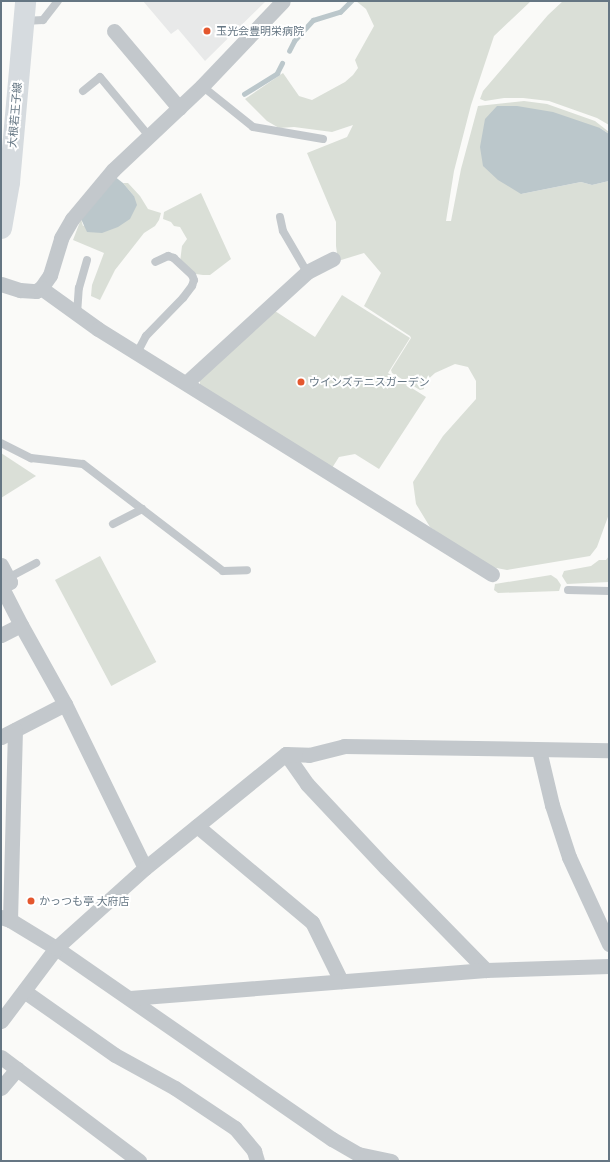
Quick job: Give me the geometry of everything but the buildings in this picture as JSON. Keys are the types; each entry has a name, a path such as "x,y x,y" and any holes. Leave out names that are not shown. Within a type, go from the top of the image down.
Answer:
{"street":[{"path":"1,284 20,290 36,291 41,288 50,275 61,238 72,219 113,170 202,86 283,1"},
{"name":"大根若王子線","path":"1,228 24,11"},
{"path":"114,31 179,108"},
{"path":"186,383 307,272 333,259"},
{"path":"41,288 77,314 137,353 492,574"},
{"path":"4,571 10,582 2,586 65,704 145,868"},
{"path":"1,635 22,625"},
{"path":"1,737 65,704"},
{"path":"15,730 5,919 56,948 130,998 332,1140 358,1154 391,1161"},
{"path":"1,1021 56,948 145,868 286,754 309,755 344,746 609,750"},
{"path":"539,750 552,805 568,857 609,944"},
{"path":"286,754 307,784 386,868 486,970"},
{"path":"197,826 312,922 341,981"},
{"path":"130,998 486,970 609,966"},
{"path":"24,992 115,1055 175,1088 235,1128 254,1152 257,1161"},
{"path":"1,1057 139,1161"},
{"path":"1,1088 17,1068"}],"lane":[{"path":"24,11 43,20 58,1"},
{"path":"83,91 100,77 150,136"},
{"path":"202,86 253,127 323,139"},
{"path":"280,217 284,231 307,272"},
{"path":"137,353 146,336 183,298 192,286 194,280 192,275 174,258 168,256 155,262"},
{"path":"77,314 79,288 87,260"},
{"path":"1,442 31,458 83,464 223,571 247,570"},
{"path":"113,524 142,509"},
{"path":"4,571 36,563"},
{"path":"568,590 609,591"}],"shaded area":[{"name":"玉光会豊明栄病院","path":"143,1 266,1 205,61 178,29 171,34"},
{"path":"356,1 531,1 494,36 471,105 454,171 446,221 451,221 461,169 478,106 524,101 547,104 595,121 609,132 609,134 600,128 521,194 581,182 592,185 609,181 609,514 597,547 590,556 507,570 486,566 430,527 416,504 413,482 443,436 476,399 476,381 468,367 455,364 435,373 424,383 424,389 420,390 392,373 391,370 411,338 364,306 381,273 364,253 338,261 336,246 336,222 307,153 347,137 353,125 332,132 294,127 279,128 267,121 245,99 283,73 299,96 312,100 345,82 353,75 358,68 355,60 374,26 366,9"},
{"path":"563,1 609,1 609,125 597,118 549,101 523,98 504,98 485,101 480,99 483,91 548,15"},
{"path":"497,106 517,106 553,112 600,128 609,134 609,181 592,185 581,182 521,194 498,180 483,166 480,147 485,119"},
{"path":"114,176 123,183 134,196 137,205 130,219 118,227 102,233 87,232 81,219"},
{"path":"123,183 128,183 140,196 148,209 161,213 155,226 144,233 115,270 100,300 91,296 92,285 104,253 73,240 81,219 83,226 134,196"},
{"path":"201,193 231,259 210,275 196,274 180,262 182,246 187,239 180,227 174,226 171,222 163,219 164,212"},
{"name":"ウインズテニスガーデン","path":"342,295 410,338 388,373 426,397 379,469 355,454 339,457 332,468 200,385 200,379 275,311 315,337"},
{"path":"1,453 36,476 1,498"},
{"path":"100,556 156,662 111,686 55,580"},
{"path":"609,556 609,582 567,584 562,576 564,571 591,566 599,560 606,560"},
{"path":"551,575 557,579 561,585 559,591 498,593 494,590 495,584"}],"waterway":[{"path":"289,51 294,41 313,20 340,12 351,1"},
{"path":"244,94 277,73 282,63"}],"place":[{"name":"玉光会豊明栄病院","path":"207,31"},
{"name":"ウインズテニスガーデン","path":"301,382"},
{"name":"かっつも亭 大府店","path":"31,901"}]}
